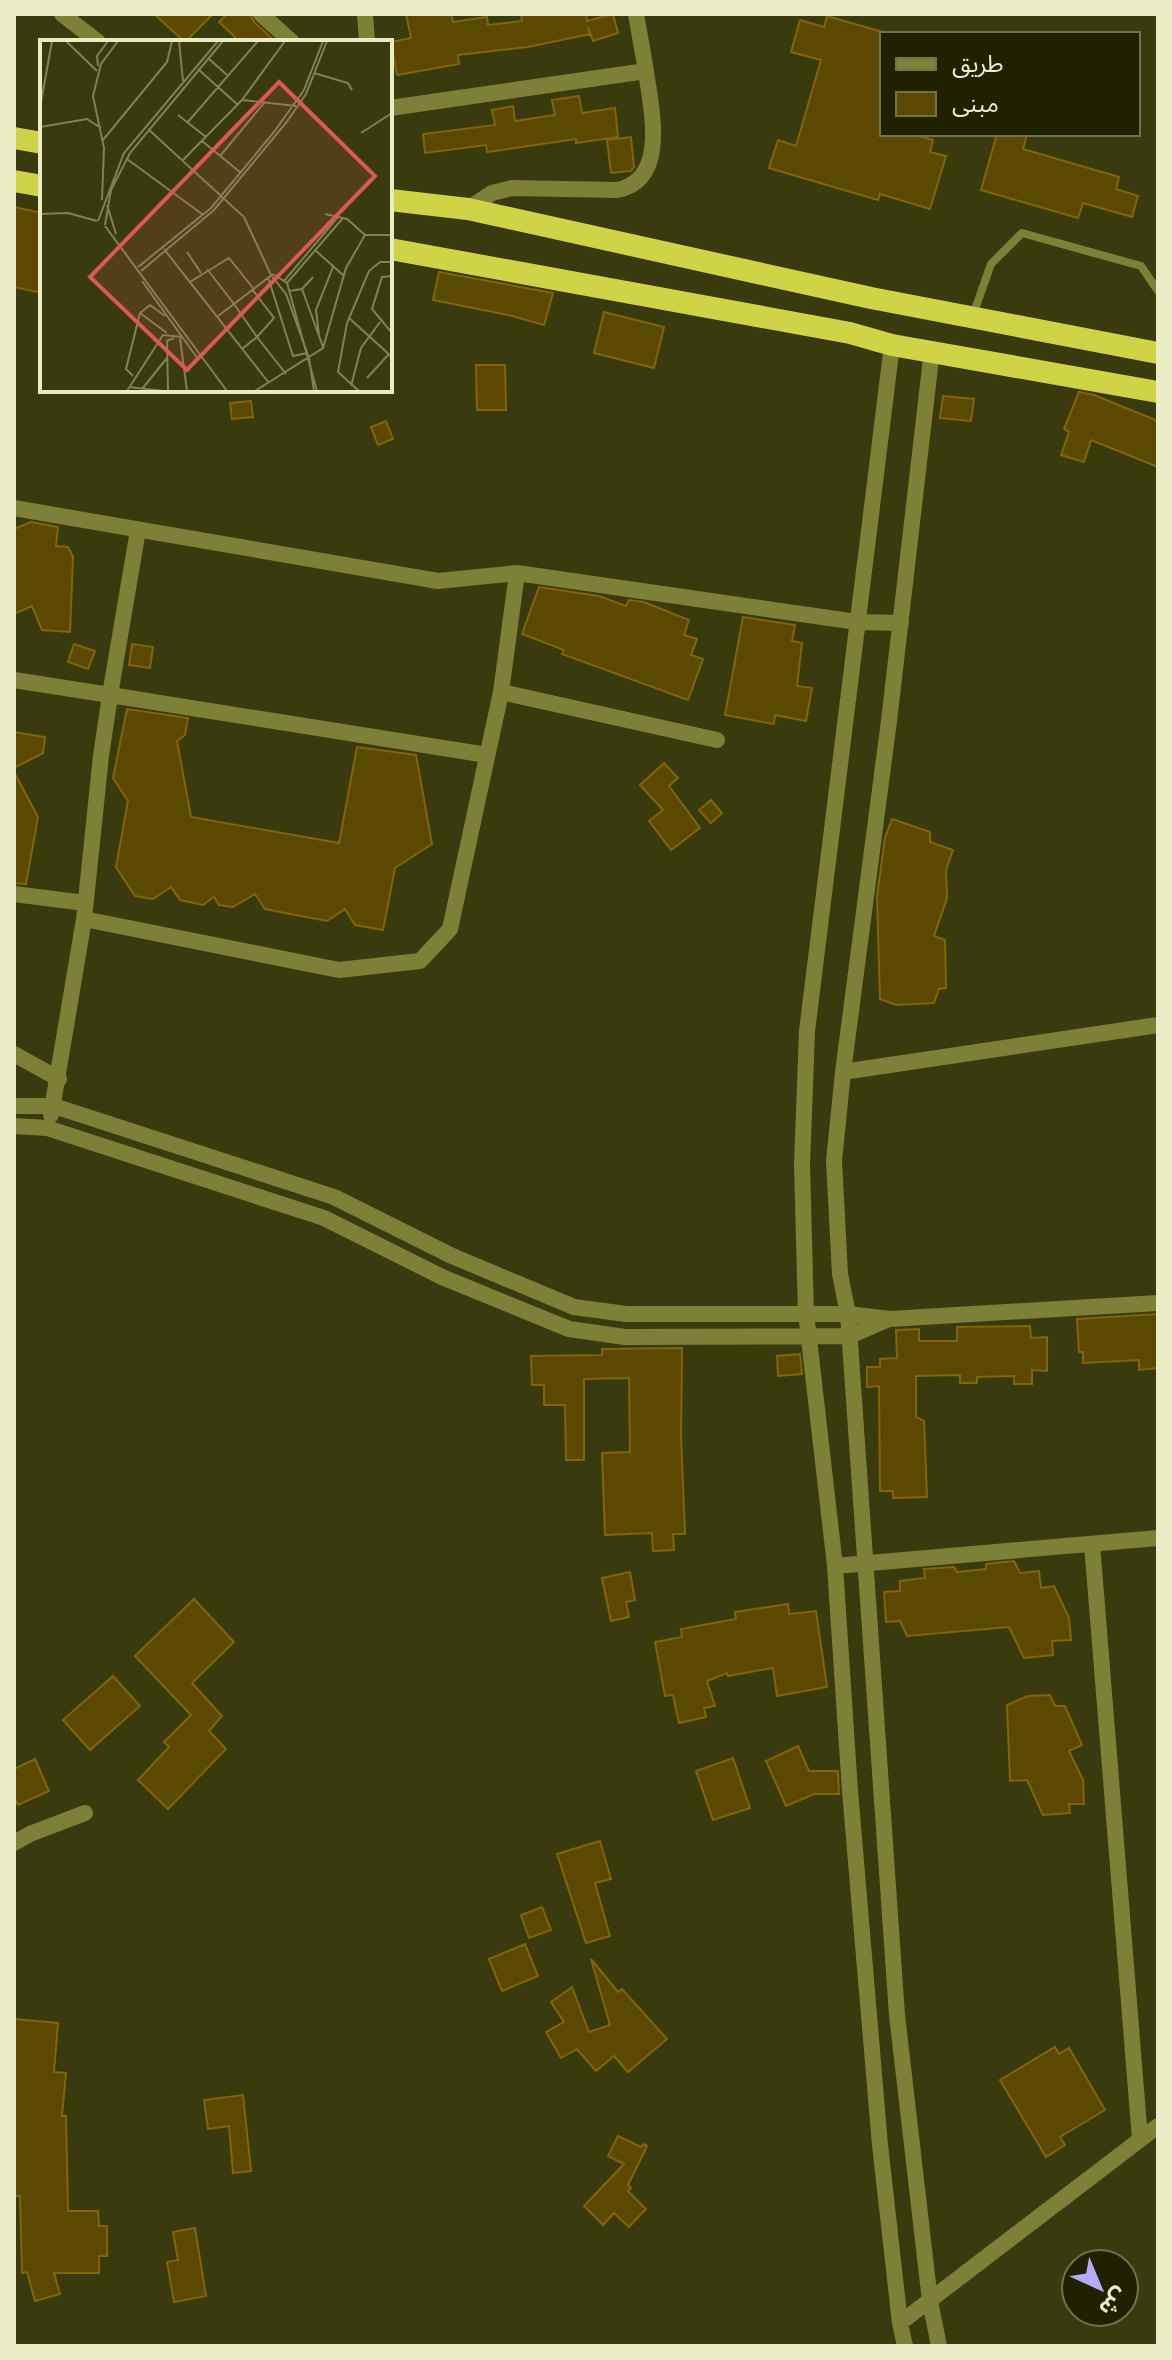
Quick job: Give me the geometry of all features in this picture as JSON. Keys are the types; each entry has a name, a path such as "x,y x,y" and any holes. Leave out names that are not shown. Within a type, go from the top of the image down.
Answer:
{"highway":[{"path":"14,138 40,143"},
{"path":"14,181 40,186"},
{"path":"392,200 468,209 871,298 1158,353"},
{"path":"392,249 850,333 892,345 1158,392"}],"street":[{"path":"62,14 95,40"},
{"path":"261,14 290,40"},
{"path":"365,14 367,40"},
{"path":"468,209 492,193 512,188 617,190 630,187 645,173 650,160 653,124 636,14"},
{"path":"392,108 646,71"},
{"path":"892,345 807,1031 802,1165 806,1313 835,1566 876,2099 905,2346"},
{"path":"932,350 834,1161 840,1274 850,1336 897,2015 930,2301 939,2346"},
{"path":"14,508 438,581 517,573 857,622 901,623"},
{"path":"47,1128 59,1079 85,911 101,756 138,530"},
{"path":"14,894 339,970 420,961 450,929 501,692 517,573"},
{"path":"14,680 487,755"},
{"path":"501,692 717,740"},
{"path":"843,1072 1158,1025"},
{"path":"14,1054 59,1079"},
{"path":"14,1106 54,1106 334,1197 452,1256 574,1307 626,1314 806,1313 890,1319 1158,1303"},
{"path":"14,1126 47,1128 324,1218 442,1277 569,1329 625,1337 850,1336 890,1319"},
{"path":"835,1566 1158,1538"},
{"path":"1092,1544 1140,2139"},
{"path":"14,1843 85,1813"},
{"path":"900,2323 1158,2126"}],"lane":[{"path":"973,317 991,264 1022,233 1141,266 1158,291"}],"building":[{"path":"154,14 213,14 187,40 183,40"},
{"path":"227,14 250,14 254,22 274,40 238,40 219,22"},
{"path":"406,14 451,14 453,22 487,17 488,25 522,21 521,14 586,14 587,21 613,14 618,33 593,41 588,27 590,34 528,47 458,55 459,64 397,75 392,42 411,38"},
{"path":"827,16 883,32 880,32 880,136 918,136 933,140 930,152 946,156 930,209 880,194 878,200 769,168 778,140 796,146 821,60 791,52 800,20 824,27"},
{"path":"579,96 582,113 615,108 618,137 576,143 576,139 487,152 486,145 425,153 423,134 495,125 492,110 513,106 515,121 555,115 552,100"},
{"path":"996,136 1026,136 1023,149 1119,177 1116,189 1138,196 1132,217 1083,203 1078,218 981,190"},
{"path":"631,137 634,167 631,171 611,173 607,140"},
{"path":"14,207 40,213 40,293 14,287"},
{"path":"439,272 553,293 544,325 433,300"},
{"path":"604,312 664,327 654,368 594,353"},
{"path":"476,365 505,365 506,410 477,410"},
{"path":"1079,392 1158,421 1158,467 1091,440 1084,462 1061,455 1069,432 1064,429"},
{"path":"943,396 974,399 971,421 940,418"},
{"path":"251,401 253,417 232,419 230,403"},
{"path":"386,421 393,439 378,445 371,427"},
{"path":"31,522 58,527 56,546 68,547 73,557 70,632 42,630 32,606 14,614 14,529"},
{"path":"539,587 599,596 626,606 629,600 644,602 689,620 684,635 697,639 691,655 703,659 688,700 562,654 564,650 522,634"},
{"path":"743,617 795,625 792,641 802,643 797,686 812,688 806,721 775,715 774,724 725,715"},
{"path":"74,644 95,651 88,669 68,662"},
{"path":"132,644 153,647 150,668 129,665"},
{"path":"127,709 188,718 185,735 177,741 191,817 339,843 357,747 416,755 432,844 395,868 383,930 355,925 345,909 327,921 265,909 255,894 233,907 219,905 214,897 203,905 180,900 171,887 153,899 135,896 116,867 128,801 113,778"},
{"path":"14,732 45,737 43,753 14,768"},
{"path":"664,763 678,778 669,786 700,828 671,850 649,821 663,810 640,785"},
{"path":"14,772 38,817 26,884 14,883"},
{"path":"711,800 722,813 711,823 699,810"},
{"path":"892,819 930,832 930,842 953,850 946,870 947,898 934,936 945,940 946,988 939,989 934,1003 896,1005 880,999 877,896 885,838"},
{"path":"1157,1314 1157,1368 1139,1370 1139,1360 1083,1363 1083,1352 1079,1352 1077,1319"},
{"path":"1030,1326 1031,1338 1047,1337 1047,1371 1032,1370 1032,1384 1014,1384 1014,1376 977,1377 977,1383 960,1383 960,1375 916,1376 916,1417 924,1421 927,1497 893,1498 893,1491 880,1491 879,1386 867,1387 867,1367 880,1367 880,1359 897,1358 896,1330 919,1329 919,1341 957,1341 957,1327"},
{"path":"682,1348 681,1436 685,1534 673,1534 674,1550 653,1551 652,1533 605,1535 602,1453 630,1452 629,1378 584,1379 584,1460 566,1460 565,1405 544,1405 544,1385 532,1385 531,1356 602,1355 602,1349"},
{"path":"800,1354 802,1374 778,1376 777,1356"},
{"path":"1014,1561 1020,1573 1039,1571 1041,1588 1054,1586 1069,1618 1071,1640 1052,1641 1053,1655 1024,1658 1009,1627 907,1636 900,1621 886,1622 884,1592 900,1591 900,1581 925,1578 924,1569 954,1567 957,1572 986,1569 986,1564"},
{"path":"630,1572 635,1600 626,1602 629,1617 611,1621 602,1578"},
{"path":"194,1599 234,1642 192,1683 222,1716 209,1731 226,1749 168,1809 138,1780 169,1747 164,1742 191,1715 135,1656"},
{"path":"788,1604 789,1614 816,1611 827,1687 777,1696 773,1668 728,1676 727,1673 707,1681 715,1706 704,1708 706,1717 679,1723 673,1695 665,1696 655,1642 682,1637 681,1629 736,1619 735,1612"},
{"path":"113,1676 140,1706 90,1750 63,1720"},
{"path":"1050,1695 1055,1706 1065,1706 1082,1745 1069,1751 1083,1780 1084,1804 1069,1804 1070,1813 1043,1815 1027,1780 1010,1781 1007,1705 1028,1696"},
{"path":"798,1746 809,1771 838,1771 839,1794 814,1794 786,1806 766,1761"},
{"path":"733,1758 750,1808 713,1820 696,1771"},
{"path":"35,1759 49,1791 18,1805 14,1796 14,1769"},
{"path":"600,1841 611,1879 595,1883 610,1936 586,1943 557,1854"},
{"path":"542,1907 551,1930 529,1938 521,1915"},
{"path":"525,1944 538,1976 502,1991 489,1959"},
{"path":"591,1959 618,1992 622,1989 667,2039 628,2072 614,2056 596,2071 577,2049 561,2058 546,2032 564,2022 551,2002 572,1987 589,2032 610,2025"},
{"path":"14,2019 58,2023 54,2072 66,2073 62,2116 66,2116 68,2211 98,2211 99,2226 107,2226 107,2256 99,2256 99,2273 54,2273 60,2294 35,2301 27,2272 22,2273 20,2196 14,2196"},
{"path":"1055,2047 1059,2054 1069,2048 1105,2110 1060,2137 1065,2145 1046,2157 1000,2080"},
{"path":"243,2095 251,2171 233,2173 229,2126 208,2129 204,2100"},
{"path":"618,2136 641,2147 644,2144 647,2146 628,2185 631,2188 628,2191 646,2209 629,2227 614,2213 603,2225 584,2206 624,2164 608,2156"},
{"path":"195,2228 206,2296 174,2302 167,2262 178,2260 173,2232"}]}
